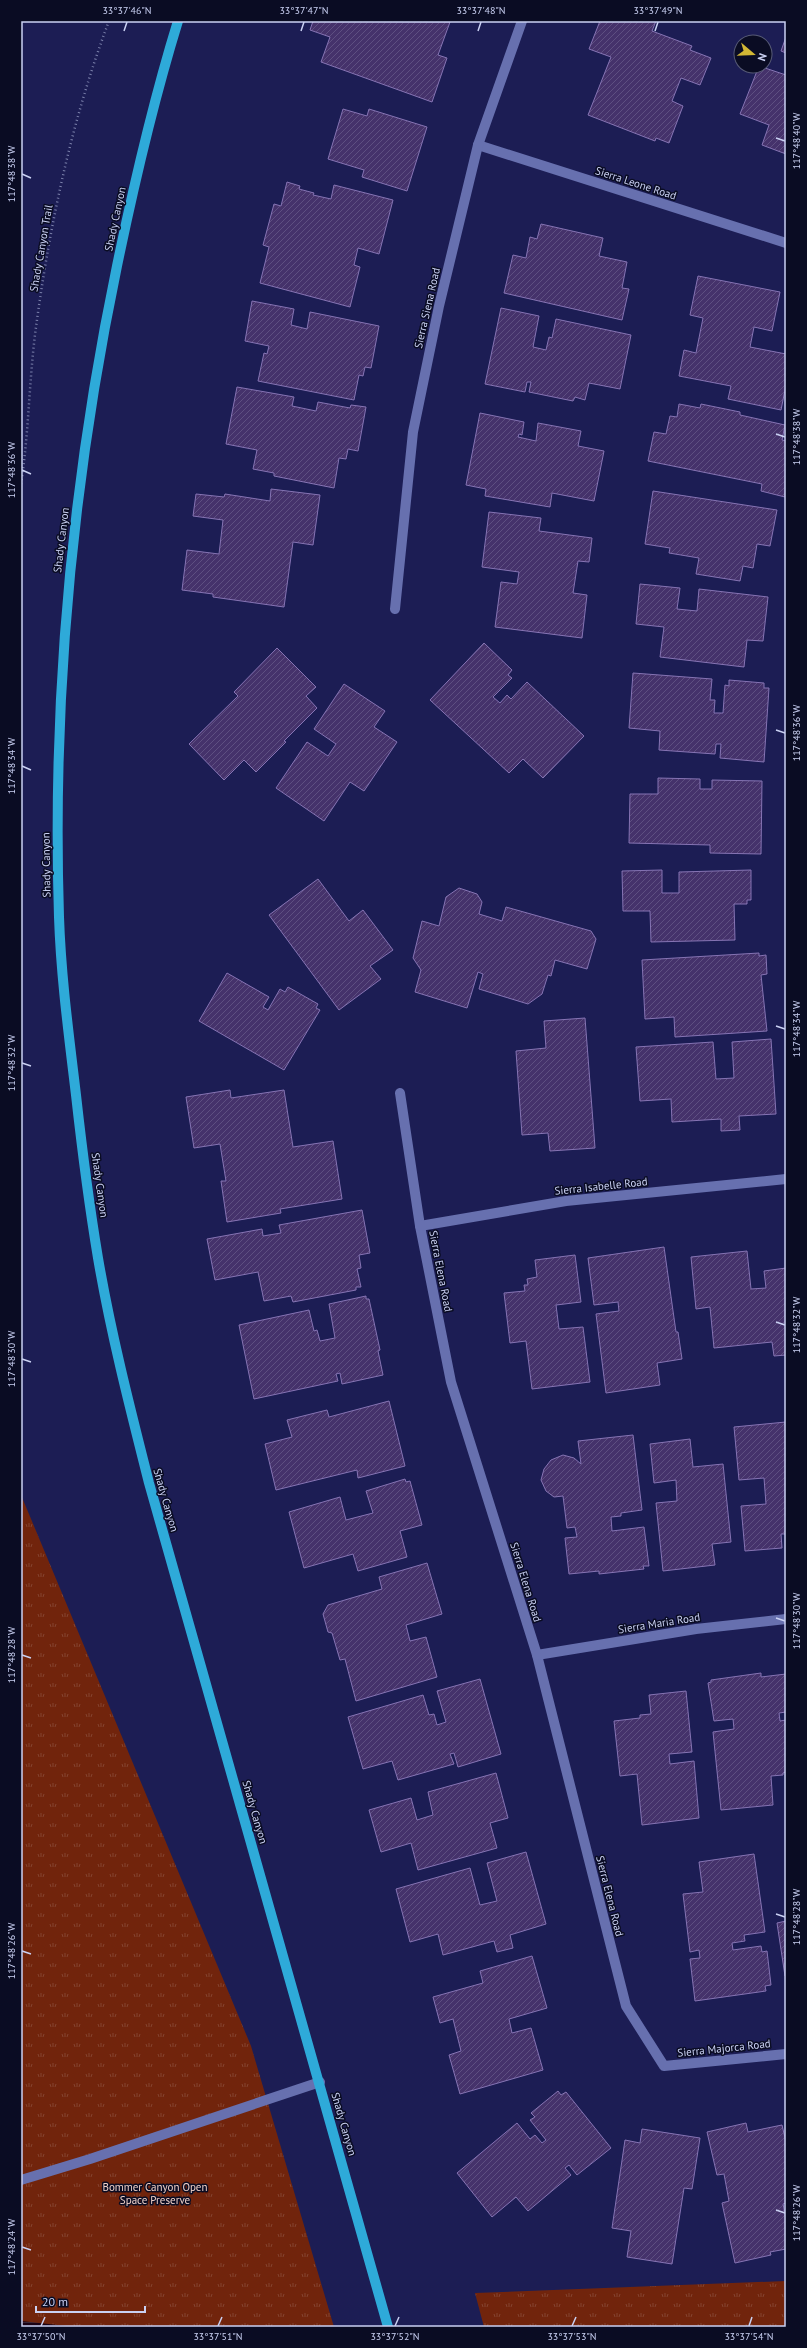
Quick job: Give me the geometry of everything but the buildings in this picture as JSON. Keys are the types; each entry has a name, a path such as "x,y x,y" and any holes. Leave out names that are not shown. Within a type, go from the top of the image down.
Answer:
{"main road":[{"name":"Shady Canyon","path":"178,21 156,93 124,231 97,362 67,590 59,710 57,802 60,928 67,1025 81,1140 98,1257 120,1367 149,1483 320,2082 388,2327"}],"street":[{"name":"Sierra Siena Road","path":"396,609 413,432 439,306 478,145 522,21"},
{"name":"Sierra Leone Road","path":"478,145 786,243"},
{"name":"Sierra Elena Road","path":"400,1094 420,1226 451,1382 537,1655 626,2006 664,2066"},
{"name":"Sierra Isabelle Road","path":"420,1226 566,1201 786,1179"},
{"name":"Sierra Maria Road","path":"537,1655 696,1629 786,1619"},
{"name":"Sierra Majorca Road","path":"664,2066 786,2054"},
{"path":"21,2180 90,2159 320,2082"}],"path":[{"name":"Shady Canyon Trail","path":"21,484 28,436 36,329 53,215 81,106 109,21"}],"green space":[{"name":"Bommer Canyon Open Space Preserve","path":"21,1495 251,2046 334,2327 21,2327"},
{"path":"786,2281 786,2327 484,2327 475,2293"}],"shaded area":[{"path":"21,2321 76,2327 21,2327"}]}
